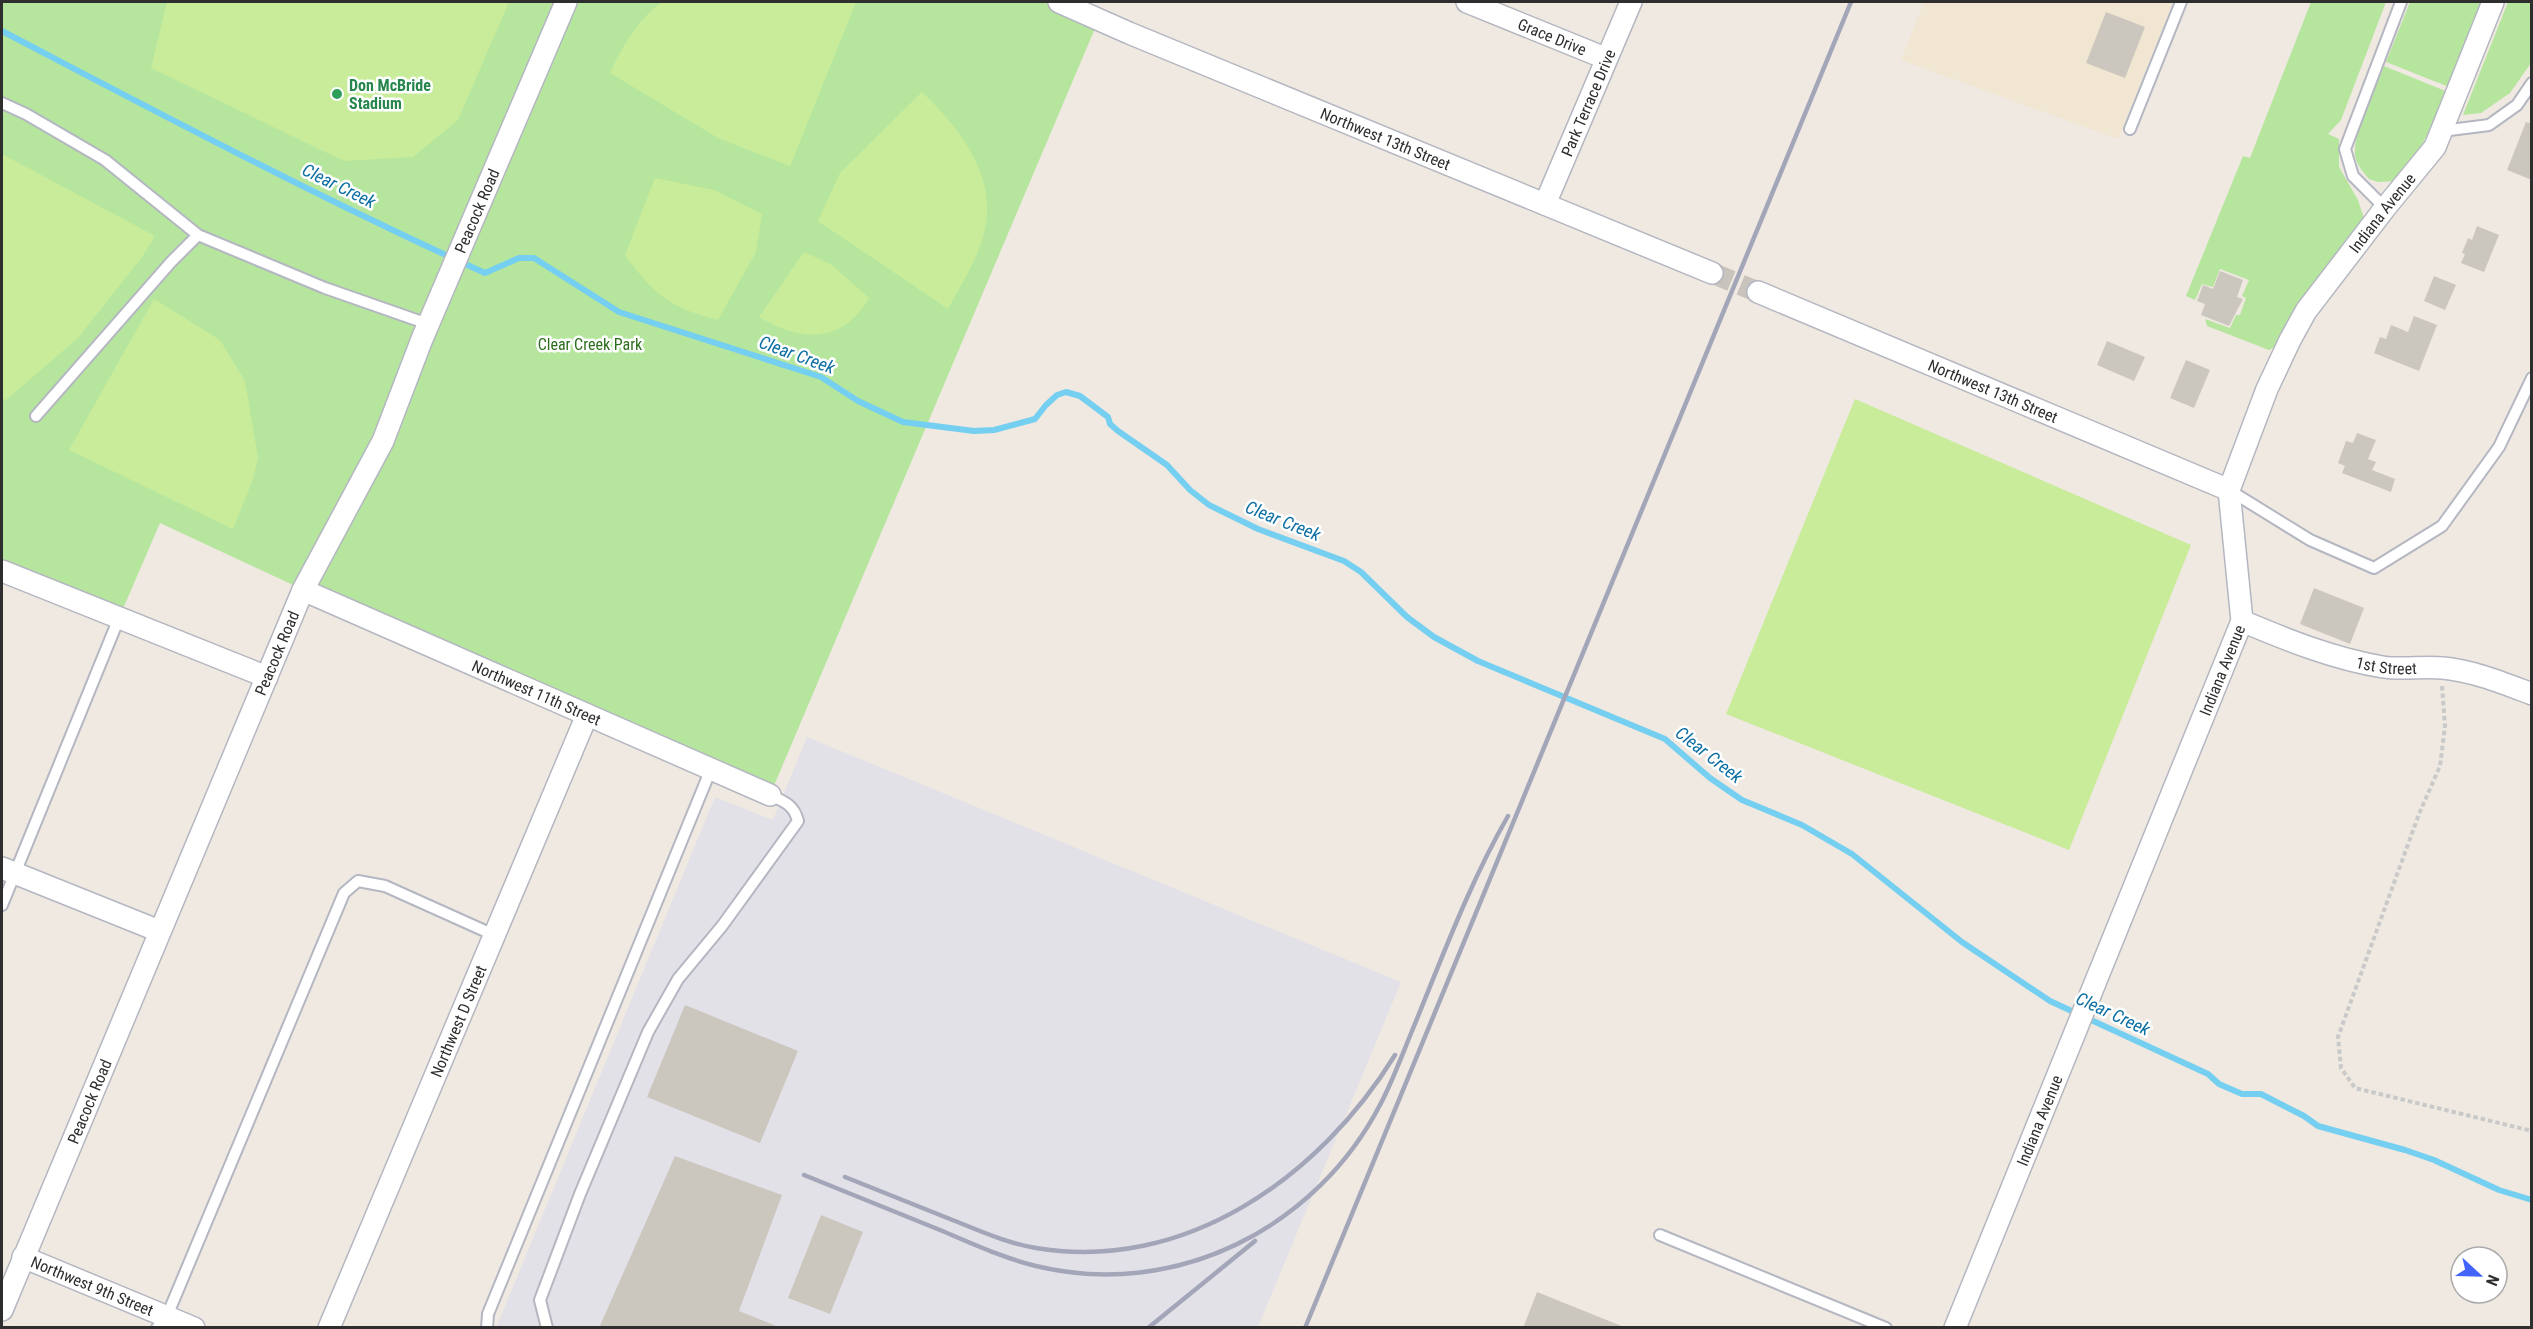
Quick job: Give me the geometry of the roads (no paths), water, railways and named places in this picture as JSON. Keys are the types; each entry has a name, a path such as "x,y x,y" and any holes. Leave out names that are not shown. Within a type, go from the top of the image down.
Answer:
{"street":[{"name":"Peacock Road","path":"2,1310 303,590 383,441 431,318 566,2"},
{"name":"Northwest 13th Street","path":"1059,2 1128,33 1712,273"},
{"name":"Grace Drive","path":"1467,2 1605,58"},
{"name":"Park Terrace Drive","path":"1545,204 1630,2"},
{"name":"Indiana Avenue","path":"1955,1328 2242,621 2229,490 2267,389 2306,311 2435,147 2493,2"},
{"name":"Northwest 13th Street","path":"1758,292 2229,490"},
{"path":"2,571 267,677"},
{"name":"Northwest 11th Street","path":"303,590 770,795"},
{"name":"1st Street","path":"2242,621 2288,641 2348,660 2384,667 2442,668 2488,677 2532,694"},
{"name":"Northwest D Street","path":"329,1328 587,715"},
{"path":"8,871 159,931"},
{"name":"Northwest 9th Street","path":"23,1257 162,1322 194,1328"}],"lane":[{"path":"2130,129 2181,2"},
{"path":"2385,208 2353,176 2345,149 2400,2"},
{"path":"2442,131 2489,125 2517,105 2532,83"},
{"path":"2,103 26,114 105,160 198,235 325,288 431,318"},
{"path":"36,416 171,262 198,235"},
{"path":"2229,490 2310,540 2374,568 2442,526 2499,447 2532,378"},
{"path":"2,905 8,871 119,618"},
{"path":"487,1328 488,1314 711,769"},
{"path":"547,1328 540,1300 580,1194 648,1032 678,979 722,926 798,821 795,810 788,803 770,795"},
{"path":"162,1322 344,893 358,881 385,886 494,935"},
{"path":"1660,1235 1886,1328"}],"waterway":[{"name":"Clear Creek","path":"2,31 302,186 485,273 519,258 534,258 619,312 821,377 858,401 903,422 974,431 994,430 1035,419 1057,395 1066,392 1080,396 1108,417 1110,424 1118,431 1167,465 1190,490 1209,505 1258,529 1344,561 1361,572 1407,617 1434,637 1478,661 1665,739 1710,778 1742,800 1802,825 1852,854 1962,942 2050,1001 2208,1074 2219,1084 2242,1094 2261,1094 2304,1116 2318,1126 2434,1160 2499,1190 2532,1200"}],"tunnel":[{"path":"1712,273 1758,292"}],"railway":[{"path":"1305,1328 1851,2"},
{"path":"804,1175 987,1250 1036,1266 1088,1274 1140,1272 1190,1262 1237,1244 1281,1218 1320,1186 1354,1147 1381,1103 1468,895 1508,816"},
{"path":"845,1177 982,1232 1025,1246 1091,1252 1144,1246 1195,1230 1243,1207 1288,1176 1328,1140 1364,1099 1395,1055"},
{"path":"1148,1328 1255,1241"}],"place":[{"name":"Don McBride Stadium","path":"337,94"}],"park label":[{"name":"Clear Creek Park","path":"590,344"}]}
